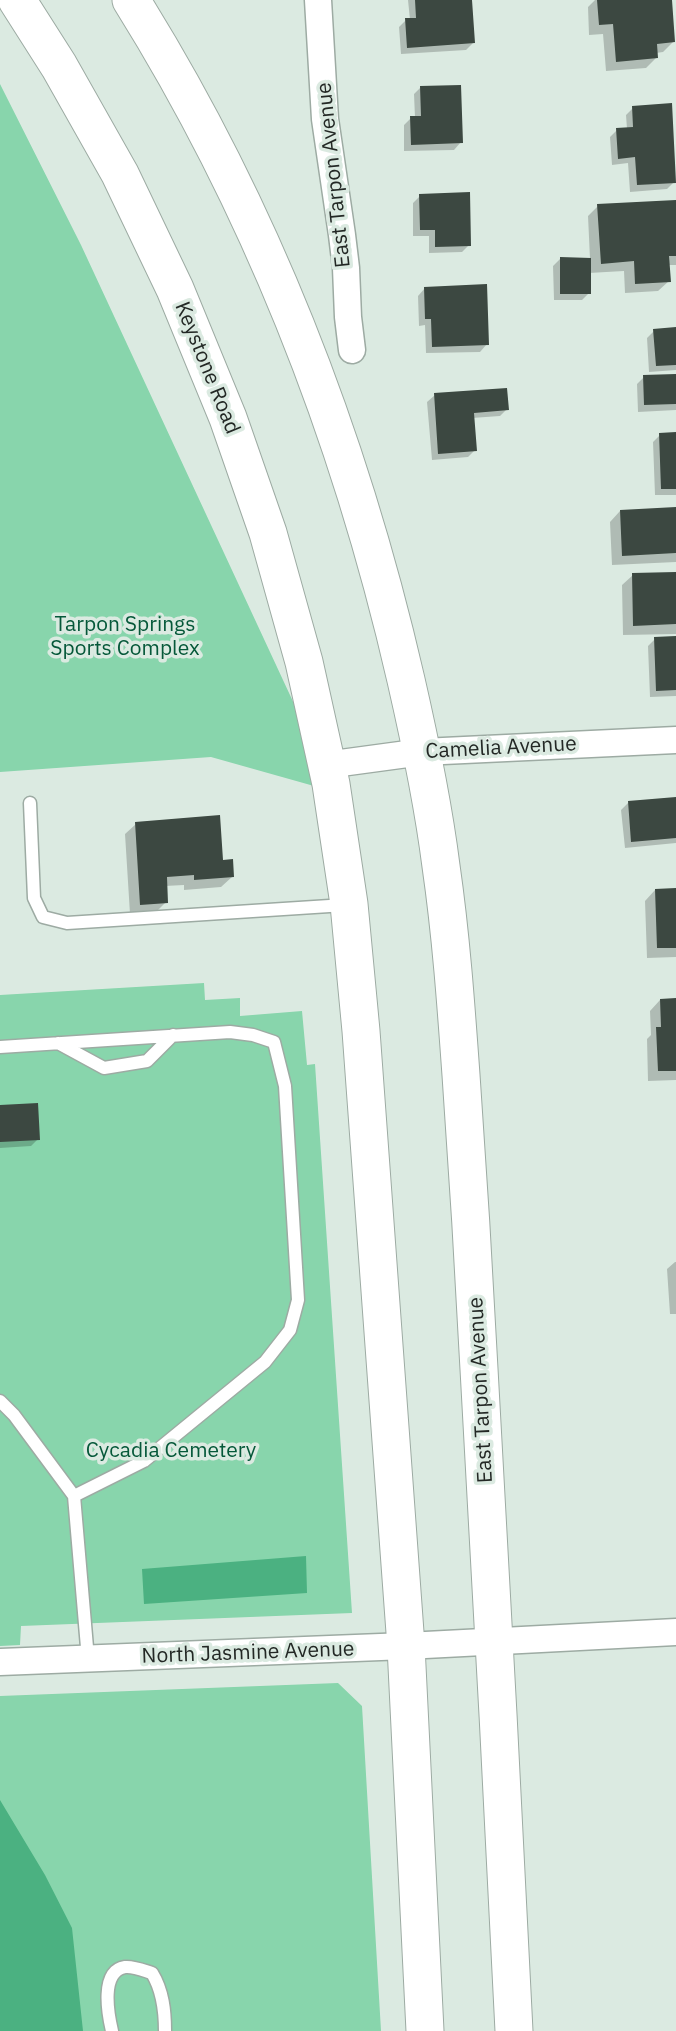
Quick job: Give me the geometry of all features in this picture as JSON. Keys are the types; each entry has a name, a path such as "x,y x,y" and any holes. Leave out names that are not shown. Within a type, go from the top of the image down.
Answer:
{"main road":[{"name":"Keystone Road","path":"17,0 59,66 120,174 175,289 228,418 271,546 304,662 326,765"},
{"path":"131,0 188,97 259,240 338,439 390,612 422,752"},
{"name":"East Tarpon Avenue","path":"422,752 441,865 454,986 469,1190 514,2031"},
{"path":"326,765 349,904 362,1031 406,1646 425,2031"}],"street":[{"name":"East Tarpon Avenue","path":"318,0 324,119 343,243 352,350"},
{"name":"Camelia Avenue","path":"326,765 422,752 676,740"},
{"name":"North Jasmine Avenue","path":"0,1662 676,1632"}],"lane":[{"path":"30,803 34,898 43,917 55,922 349,904"},
{"path":"0,1047 230,1032 253,1035 274,1042 285,1086 298,1300 290,1330 265,1362 144,1461 74,1496"},
{"path":"57,1043 104,1068 147,1061 173,1035"},
{"path":"0,1401 14,1415 74,1496 88,1659"},
{"path":"112,2031 108,2015 110,1980 117,1970 125,1967 152,1973 158,1982 166,2031"}],"green space":[{"name":"Tarpon Springs Sports Complex","path":"0,84 81,245 296,708 314,786 211,757 0,772"},
{"name":"Cycadia Cemetery","path":"204,983 205,1000 240,998 240,1016 302,1011 307,1065 315,1064 352,1613 21,1626 20,1645 0,1646 0,995"},
{"path":"338,1683 362,1706 381,2031 0,2031 0,1696"}],"shaded area":[{"path":"306,1556 307,1593 144,1604 142,1569"},
{"path":"0,1800 45,1875 72,1928 83,2031 0,2031"}],"building":[{"path":"415,0 472,0 475,43 407,48 405,18 416,18"},
{"path":"597,0 672,0 675,42 657,44 658,58 616,62 613,24 599,25"},
{"path":"461,85 463,143 411,145 410,116 421,116 420,86"},
{"path":"672,103 676,183 637,185 635,157 618,159 616,128 633,127 632,106"},
{"path":"470,192 471,246 435,247 435,230 420,230 419,194"},
{"path":"676,200 676,256 669,256 671,282 635,284 634,261 601,264 597,204"},
{"path":"560,257 591,258 591,294 560,294"},
{"path":"487,284 489,345 432,347 431,319 425,319 424,287"},
{"path":"676,327 676,365 656,366 653,329"},
{"path":"676,374 676,404 644,405 643,375"},
{"path":"507,388 509,410 474,413 477,451 438,454 434,393"},
{"path":"676,432 676,489 661,489 659,433"},
{"path":"676,507 676,553 622,556 620,510"},
{"path":"676,572 676,624 633,626 632,573"},
{"path":"676,636 676,690 656,691 654,637"},
{"path":"676,797 676,838 631,842 628,801"},
{"path":"220,815 223,860 233,859 234,877 194,880 194,875 167,877 168,903 140,905 135,822"},
{"path":"676,888 676,948 657,948 655,889"},
{"path":"676,998 676,1071 658,1071 656,1027 661,1027 660,999"},
{"path":"38,1103 40,1140 0,1142 0,1105"}]}
